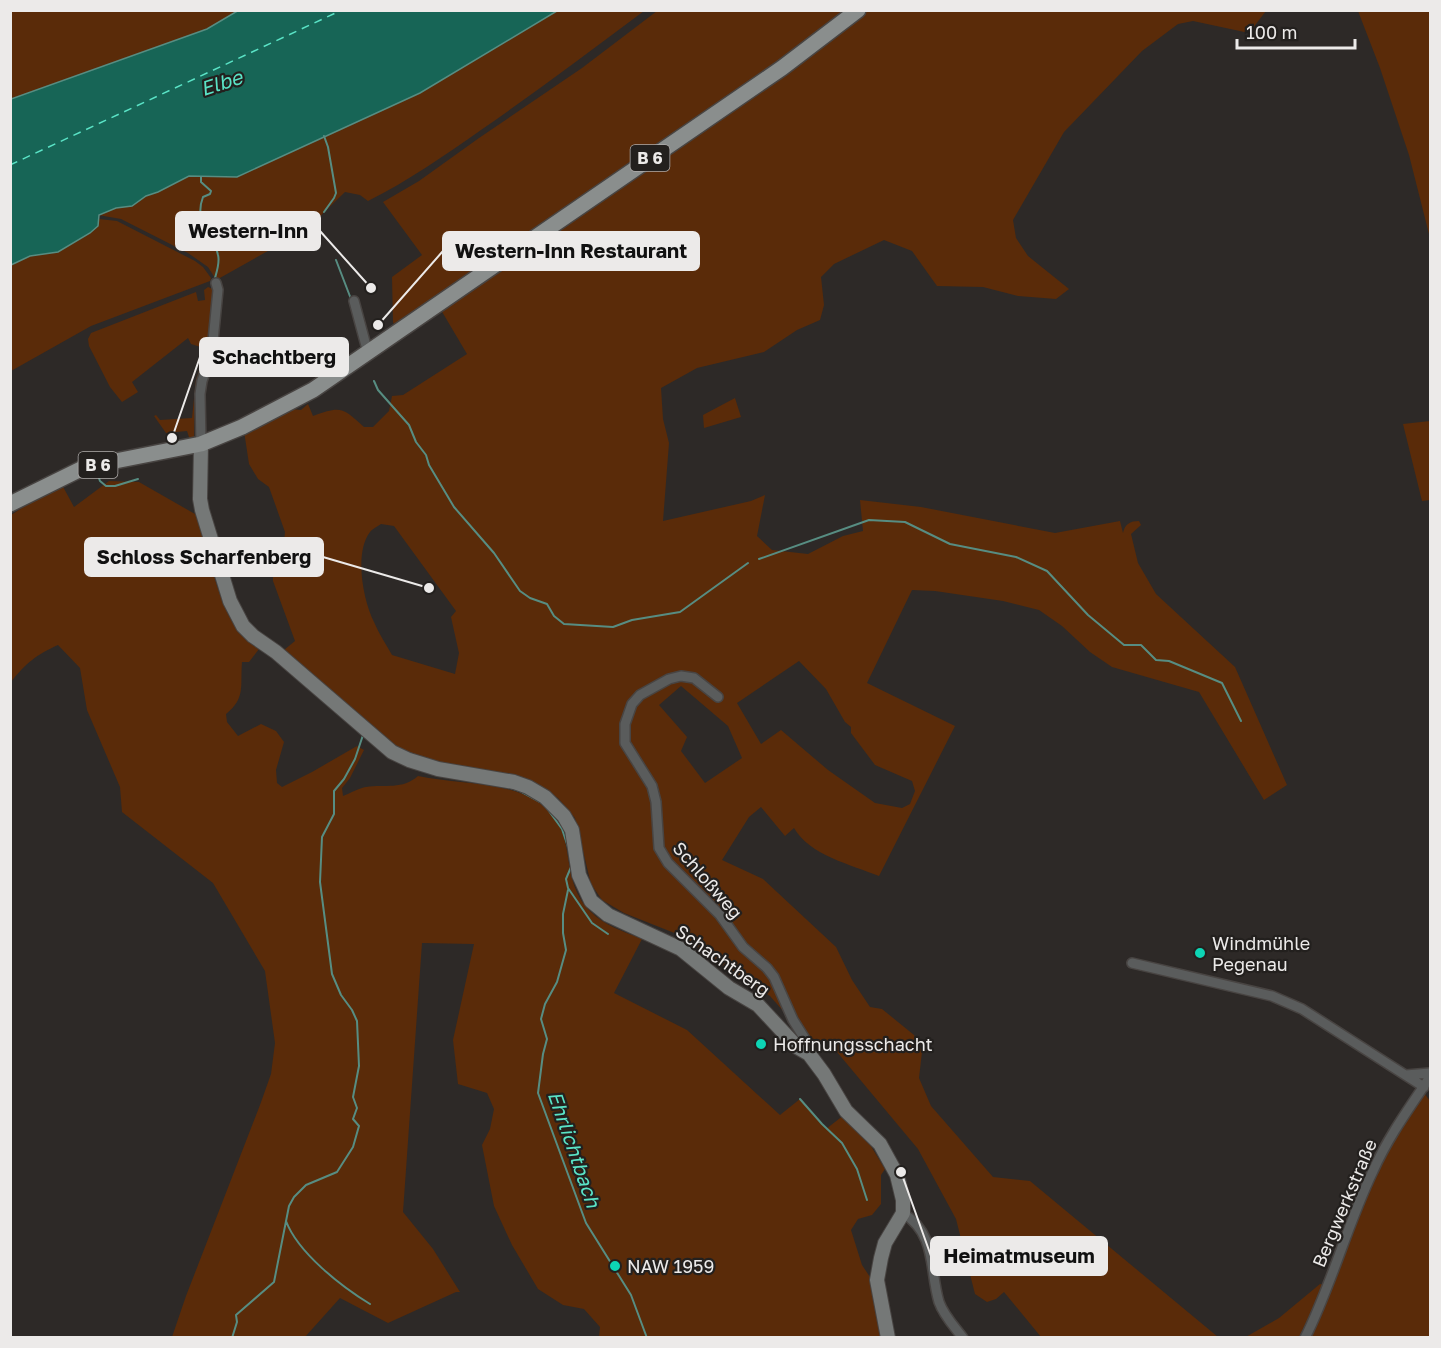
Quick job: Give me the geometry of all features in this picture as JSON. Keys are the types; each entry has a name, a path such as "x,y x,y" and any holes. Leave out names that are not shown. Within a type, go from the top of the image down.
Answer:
{"main road":[{"name":"B 6","path":"10,504 86,467 197,445 283,407 313,390 782,68 858,10"}],"street":[{"path":"197,445 202,381 215,334 218,290 216,284"},
{"path":"354,301 368,353"},
{"name":"Schachtberg","path":"197,445 202,510 230,601 235,614 248,631 399,755 438,769 514,782 545,797 564,816 572,830 579,875 591,901 608,915 681,949 729,988 758,1005 797,1047 809,1054 846,1111 880,1144 893,1165 903,1200 903,1212"},
{"name":"Schloßweg","path":"718,697 694,678 681,676 663,682 640,695 632,704 625,724 625,743 652,786 656,802 659,848 668,863 720,915 743,947 774,977 793,1020 805,1039 809,1054"},
{"path":"1132,963 1272,996 1302,1009 1424,1087"},
{"path":"1406,1075 1431,1075"},
{"name":"Bergwerkstraße","path":"1305,1338 1324,1297 1373,1170 1389,1140 1431,1075"},
{"path":"888,1338 877,1280 885,1243 903,1212 922,1231 930,1250 939,1301 945,1315 963,1338"}],"shaded area":[{"path":"10,11 239,11 207,29 11,99"},
{"path":"557,11 644,11 502,116 412,177 368,201 360,195 345,192 307,229 218,279 208,267 188,253 121,219 98,215 116,208 132,206 146,196 189,176 237,177 420,93"},
{"path":"657,11 850,11 395,327 392,277 422,255 383,202 419,181 582,68"},
{"path":"866,11 1266,11 1249,33 1193,21 1178,24 1142,51 1064,132 1013,220 1016,238 1028,256 1069,289 1056,299 1018,296 983,287 937,286 912,251 884,240 834,264 821,277 824,305 820,320 797,330 764,352 697,368 661,388 663,419 669,443 663,521 751,501 765,495 757,536 772,550 808,554 843,536 863,531 860,500 921,507 1055,533 1120,521 1123,533 1128,524 1139,521 1141,525 1131,534 1138,563 1156,594 1235,667 1287,785 1264,800 1199,692 1112,667 1039,610 1003,601 912,590 867,683 955,726 879,876 820,852 801,837 794,828 785,836 761,807 749,817 722,860 763,879 836,947 852,980 870,1007 882,1009 914,1035 922,1052 919,1078 931,1106 993,1177 1030,1181 1218,1337 1041,1337 1004,1292 996,1299 987,1302 975,1294 956,1219 918,1149 827,1040 811,1043 770,996 727,969 682,936 624,913 602,900 591,884 575,818 558,798 530,784 442,766 404,754 283,654 284,650 295,641 273,581 273,575 283,553 285,532 269,487 258,479 249,464 244,431 291,409 301,410 308,404 313,416 341,410 351,415 364,427 373,427 389,411 392,396 403,395 467,354 441,310 820,46","holes":["381,524 394,526 456,611 451,617 459,653 455,674 392,655 376,626 366,602 361,564 365,541 371,531","799,661 826,689 845,722 851,727 851,733 875,765 912,781 915,791 910,804 902,808 875,803 828,770 781,730 761,744 737,703","681,686 728,726 742,758 705,783 681,751 687,737 659,705"]},
{"path":"1358,11 1430,11 1430,238 1409,155"},
{"path":"99,219 117,221 195,261 203,267 211,278 210,281 91,326 11,371 10,265 30,256 58,252 98,226"},
{"path":"208,287 213,289 208,349 199,372 195,392 194,440 190,440 187,431 166,433 154,416 156,415 160,420 192,418 196,379 207,349 191,344 188,338 132,382 138,392 122,402 110,387 89,346 88,339 91,333 196,292 198,301 205,300 204,290"},
{"path":"735,398 741,417 704,428 703,415"},
{"path":"1430,421 1430,500 1422,501 1403,424"},
{"path":"109,481 139,482 195,514 193,501 195,501 211,566 228,614 240,633 259,649 249,662 242,662 239,697 226,714 227,722 238,736 261,724 276,731 284,742 276,770 277,783 282,787 357,746 364,750 350,778 342,788 343,796 366,787 406,783 418,776 508,789 535,800 550,812 559,825 564,838 573,883 590,911 608,924 642,939 614,993 687,1030 780,1115 800,1099 826,1129 844,1115 869,1143 885,1169 881,1175 881,1204 872,1215 858,1219 851,1230 862,1265 872,1280 883,1337 599,1337 600,1327 584,1309 563,1305 538,1289 512,1245 494,1206 482,1145 490,1129 494,1109 487,1093 458,1084 453,1040 474,944 422,943 403,1212 433,1249 460,1292 388,1323 340,1298 305,1337 172,1337 271,1074 275,1043 265,971 213,883 122,812 120,787 87,710 80,668 58,645 32,660 11,682 11,515 61,483 74,507"},
{"path":"1424,1093 1430,1101 1430,1337 1309,1338 1365,1196 1388,1150"},
{"path":"1320,1284 1324,1285 1299,1337 1244,1338 1279,1318"}],"water":[{"name":"Elbe","path":"239,10 557,11 420,93 237,177 189,176 146,196 132,206 116,208 99,215 98,226 58,252 30,256 11,265 11,99 207,29"}],"waterway":[{"path":"324,136 336,193 324,212"},
{"path":"201,177 201,182 211,191 203,197 201,214 218,255 215,278"},
{"path":"336,260 351,299"},
{"path":"374,381 378,390 409,425 416,442 426,455 429,465 454,507 494,553 520,591 530,598 547,604 554,616 564,624 613,627 632,620 680,612 748,563"},
{"path":"97,473 100,481 106,486 115,486 138,479"},
{"path":"759,559 869,520 905,522 950,544 1016,557 1047,571 1088,615 1124,645 1141,645 1156,660 1169,661 1222,683 1241,721"},
{"path":"232,1338 237,1322 236,1315 274,1282 289,1206 294,1197 306,1185 337,1172 353,1147 359,1126 353,1119 357,1108 353,1097 359,1066 357,1021 341,995 332,974 320,882 322,837 334,814 334,791 355,759 363,735"},
{"path":"507,787 542,803"},
{"path":"546,807 562,829 568,847"},
{"path":"571,867 566,879 568,888 592,923 608,934"},
{"name":"Ehrlichtbach","path":"568,890 563,914 566,950 557,982 545,1004 541,1019 547,1039 538,1093 586,1223 631,1295 647,1338"},
{"path":"800,1099 842,1143 857,1169 867,1200"},
{"path":"286,1221 310,1257 334,1279 370,1304"}],"ferry route":[{"path":"10,165 342,10"}],"place":[{"name":"Western-Inn","path":"371,288"},
{"name":"Western-Inn Restaurant","path":"378,325"},
{"name":"Schachtberg","path":"172,438"},
{"name":"Schloss Scharfenberg","path":"429,588"},
{"name":"Windmühle Pegenau","path":"1200,953"},
{"name":"Hoffnungsschacht","path":"761,1044"},
{"name":"Heimatmuseum","path":"901,1172"},
{"name":"NAW 1959","path":"615,1266"}]}
